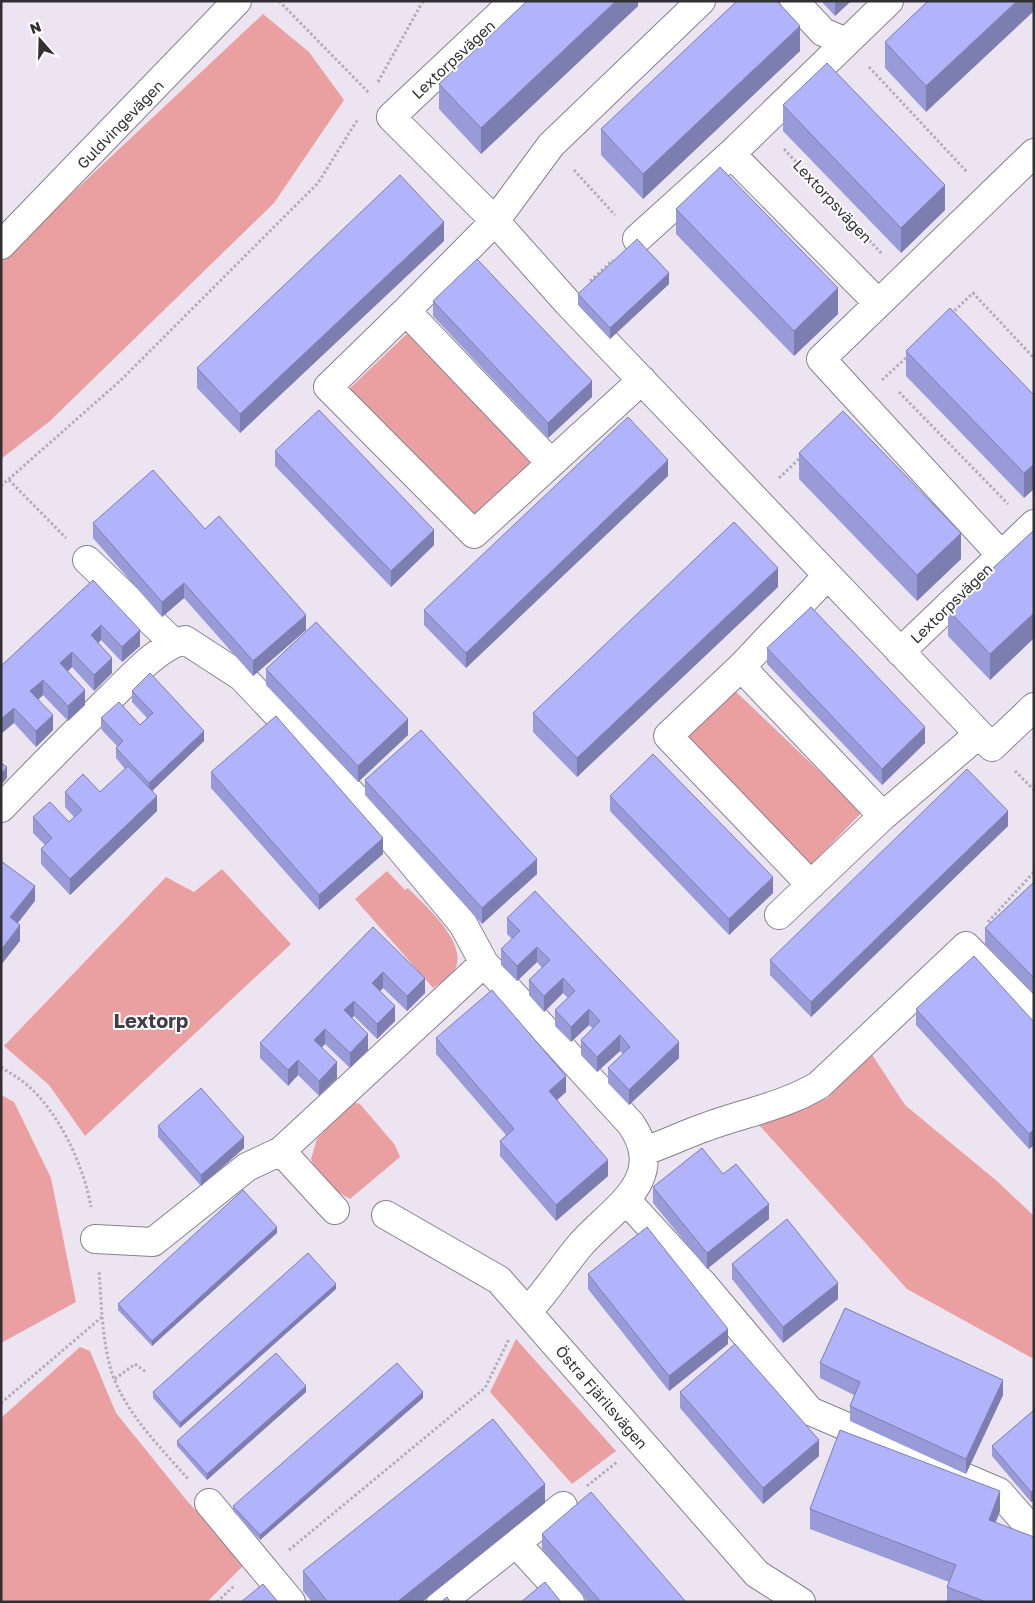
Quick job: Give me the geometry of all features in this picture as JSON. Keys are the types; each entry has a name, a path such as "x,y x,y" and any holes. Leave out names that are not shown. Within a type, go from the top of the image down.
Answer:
{"street":[{"name":"Guldvingevägen","path":"1,245 237,1"},
{"name":"Lextorpsvägen","path":"496,221 391,117 514,1"},
{"path":"794,1 823,32 846,42"},
{"path":"637,239 731,154 889,1"},
{"path":"642,380 474,534 328,387 496,221 551,145 685,7"},
{"name":"Lextorpsvägen","path":"1002,555 821,359 1034,153"},
{"path":"731,154 878,303"},
{"path":"496,221 567,302 985,741"},
{"path":"406,311 551,463"},
{"name":"Lextorpsvägen","path":"900,652 1032,526"},
{"path":"87,560 174,643"},
{"path":"811,885 668,736 740,667 827,576"},
{"path":"1,808 126,683 174,643 186,640 242,677 384,828 463,924 484,963 631,1124 640,1137 644,1151 644,1166 627,1201 582,1243 545,1293 527,1312"},
{"path":"740,667 883,816"},
{"path":"779,915 883,816 1034,707"},
{"path":"644,1151 670,1143 705,1127 800,1096 819,1085 966,946 1034,1015"},
{"path":"95,1239 153,1242 247,1167 281,1151 484,963"},
{"path":"281,1151 335,1210"},
{"path":"627,1201 703,1284 810,1411 999,1492 1026,1522 1034,1526"},
{"name":"Östra Fjärilsvägen","path":"386,1215 499,1280 757,1574 801,1602"},
{"path":"209,1503 291,1602"},
{"path":"441,1602 563,1506"},
{"path":"515,1542 570,1602"}],"path":[{"path":"280,1 371,95"},
{"path":"367,102 423,1"},
{"path":"846,42 989,196"},
{"path":"1,486 121,380 318,183 359,116"},
{"name":"Lextorpsvägen","path":"761,124 904,278"},
{"path":"551,145 637,239 567,302"},
{"path":"946,319 973,293 1034,358"},
{"path":"860,401 912,352"},
{"path":"885,377 892,384"},
{"path":"899,392 1032,526"},
{"path":"756,500 804,454"},
{"path":"9,480 87,560"},
{"path":"966,946 1034,872"},
{"path":"265,1569 485,1388 512,1334 527,1312"},
{"path":"102,1317 105,1344 116,1379 127,1403 153,1438 209,1503"},
{"path":"116,1379 135,1364 146,1372"},
{"path":"563,1506 641,1442"}],"shaded area":[{"path":"263,14 309,52 344,100 274,203 50,421 1,459 1,260"},
{"path":"413,328 538,457 472,519 346,392"},
{"path":"732,688 862,812 811,865 681,741"},
{"path":"222,869 291,944 85,1136 49,1085 4,1046 166,877 194,892"},
{"path":"387,871 405,890 408,888 435,916 445,928 457,952 457,963 452,974 433,988 355,899"},
{"path":"869,1050 905,1105 998,1182 1034,1216 1034,1356 1032,1358 907,1289 759,1125 828,1098"},
{"path":"1,1095 14,1102 51,1178 76,1302 1,1343"},
{"path":"352,1102 360,1104 395,1145 400,1157 350,1199 321,1182 311,1159 317,1139"},
{"path":"516,1339 616,1451 572,1484 490,1392"},
{"path":"80,1347 90,1351 116,1413 188,1502 246,1563 207,1602 1,1602 1,1418"}],"building":[{"path":"527,1 616,1 481,128 439,84"},
{"path":"737,1 777,1 800,26 643,174 601,129"},
{"path":"928,1 1017,1 926,86 885,42"},
{"path":"827,63 945,185 901,228 783,105"},
{"path":"720,167 838,288 794,331 676,209"},
{"path":"400,175 444,222 240,414 197,368"},
{"path":"637,239 669,273 610,328 578,294"},
{"path":"477,259 592,381 548,423 433,301"},
{"path":"950,308 1034,395 1034,464 1024,473 906,351"},
{"path":"319,410 434,530 391,571 275,451"},
{"path":"843,411 961,533 917,575 799,453"},
{"path":"628,417 668,460 466,653 424,610"},
{"path":"153,470 205,529 219,516 306,615 253,661 184,583 162,602 93,523"},
{"path":"734,522 778,568 577,758 533,713"},
{"path":"1034,530 1034,613 990,654 948,610"},
{"path":"93,580 140,630 122,647 101,625 91,635 112,658 94,675 72,652 60,663 85,690 68,706 43,680 30,691 53,715 36,731 14,708 1,719 1,666"},
{"path":"811,607 925,727 882,769 767,648"},
{"path":"316,622 408,719 358,766 266,669"},
{"path":"150,673 204,731 149,783 116,748 123,741 101,718 119,702 140,725 153,713 132,691"},
{"path":"276,716 383,838 319,895 211,772"},
{"path":"421,730 537,859 482,908 365,780"},
{"path":"653,754 773,877 729,919 610,796"},
{"path":"1,763 7,767 1,774"},
{"path":"128,766 157,796 70,879 41,849 52,838 33,817 50,802 69,822 82,810 65,792 83,774 100,792"},
{"path":"967,769 1008,811 811,1002 770,960"},
{"path":"1,861 35,886 10,917 20,925 1,950"},
{"path":"1034,882 1034,978 985,928"},
{"path":"535,891 679,1042 629,1090 608,1068 630,1047 620,1035 597,1057 581,1040 600,1021 589,1009 571,1027 555,1010 575,991 563,978 544,996 529,980 550,960 537,947 517,966 501,949 520,931 507,918"},
{"path":"373,927 425,978 407,996 383,972 372,983 395,1006 377,1024 354,1001 344,1010 368,1034 350,1053 325,1029 314,1040 337,1062 319,1081 298,1060 288,1070 260,1043"},
{"path":"974,956 1034,1022 1034,1129 1029,1134 916,1009"},
{"path":"492,990 566,1076 549,1091 608,1160 556,1205 500,1141 514,1129 436,1038"},
{"path":"201,1088 244,1137 201,1175 158,1126"},
{"path":"702,1148 723,1174 736,1164 769,1204 707,1253 653,1187"},
{"path":"243,1190 277,1227 152,1341 118,1304"},
{"path":"787,1219 838,1283 783,1327 732,1264"},
{"path":"647,1227 728,1329 669,1376 588,1274"},
{"path":"308,1253 336,1284 180,1423 153,1392"},
{"path":"845,1308 1003,1380 966,1459 850,1406 860,1382 820,1363"},
{"path":"735,1344 819,1440 763,1488 680,1392"},
{"path":"276,1353 306,1386 207,1474 177,1441"},
{"path":"397,1363 423,1392 260,1535 233,1506"},
{"path":"1034,1410 1034,1489 1031,1492 992,1446"},
{"path":"493,1419 545,1484 397,1602 328,1602 303,1571"},
{"path":"840,1430 1000,1491 989,1520 1034,1537 1034,1602 986,1602 947,1587 956,1565 810,1509"},
{"path":"591,1492 686,1602 601,1602 542,1534"},
{"path":"545,1582 561,1602 521,1602"},
{"path":"263,1584 278,1602 241,1602"},
{"path":"447,1597 450,1602 441,1602"}],"district":[{"name":"Lextorp","path":"151,1020"}]}
